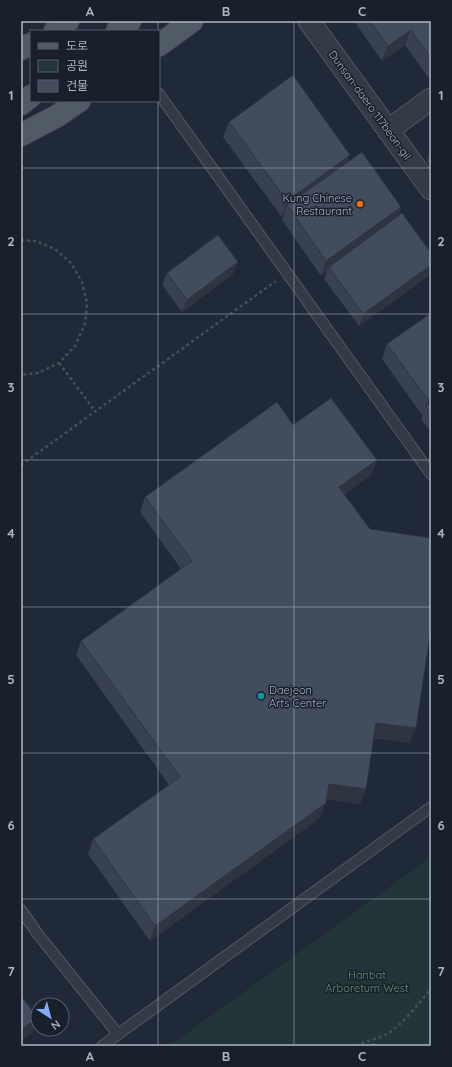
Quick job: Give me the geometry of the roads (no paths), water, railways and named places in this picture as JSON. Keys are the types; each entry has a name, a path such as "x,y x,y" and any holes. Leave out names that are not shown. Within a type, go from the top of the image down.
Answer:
{"main road":[{"path":"56,30 68,21"},
{"path":"118,30 130,21"},
{"path":"160,44 192,21"},
{"path":"21,49 30,44"},
{"path":"21,104 30,97"},
{"path":"21,135 57,116 78,102"}],"street":[{"name":"Dunsan-daero 117beon-gil","path":"309,21 431,189"},
{"path":"388,130 431,99"}],"lane":[{"path":"160,95 431,474"},
{"path":"102,1046 431,807"},
{"path":"21,910 37,933 118,1034"}],"place":[{"name":"Kung Chinese Restaurant","path":"360,204"},
{"name":"Daejeon Arts Center","path":"261,696"}],"park label":[{"name":"Hanbat Arboretum West","path":"367,981"}]}
